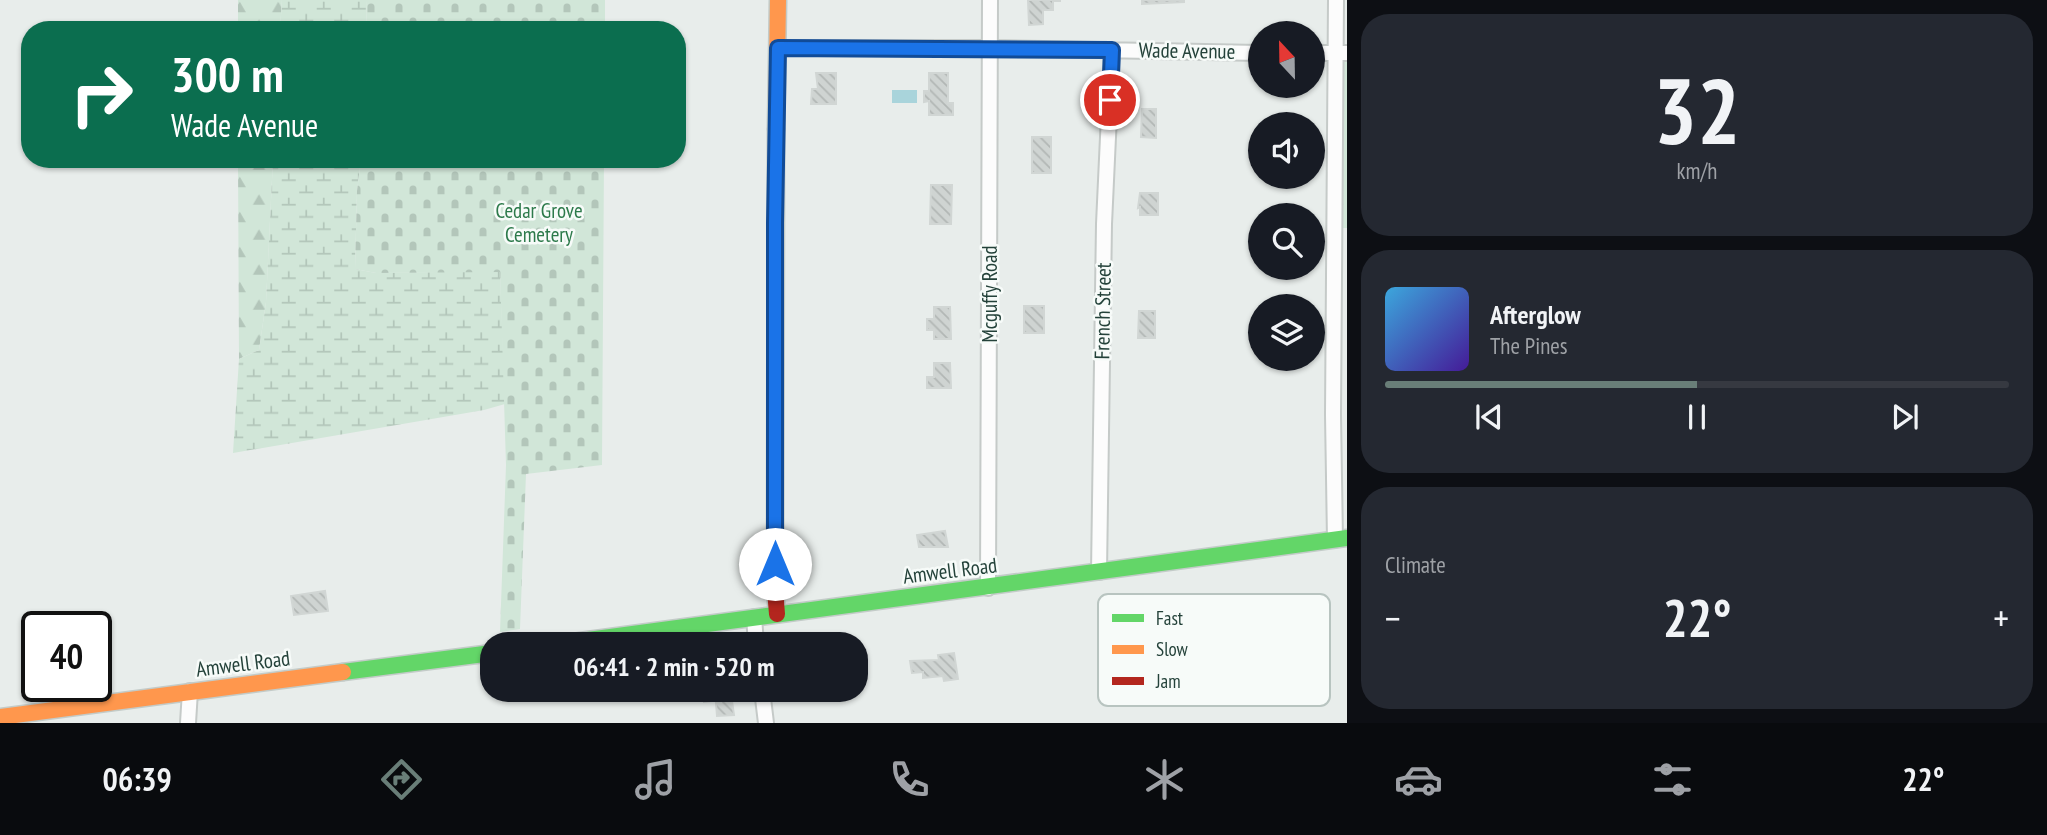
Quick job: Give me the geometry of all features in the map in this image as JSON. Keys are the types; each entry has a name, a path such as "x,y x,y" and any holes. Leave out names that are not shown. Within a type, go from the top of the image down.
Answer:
{"main road":[{"path":"777,614 775,223 778,0"},
{"name":"Amwell Road","path":"645,632 1341,539"},
{"name":"Amwell Road","path":"0,717 480,655"}],"street":[{"name":"Mcguffy Road","path":"988,587 990,0"},
{"path":"1336,0 1341,53 1333,415 1341,539"},
{"name":"Wade Avenue","path":"778,48 1248,52"},
{"name":"French Street","path":"1099,572 1104,238 1112,50"},
{"path":"754,617 755,632"},
{"path":"188,723 190,691"},
{"path":"763,702 766,723"}],"green space":[{"path":"238,0 282,0 281,21 238,21"},
{"path":"282,0 367,0 366,21 281,21"},
{"path":"367,0 605,0 605,21 366,21"},
{"path":"1347,61 1347,228 1343,228 1340,62"},
{"path":"238,168 273,168 266,302 259,350 239,359"},
{"path":"273,168 360,168 355,269 376,273 500,271 505,404 484,410 233,453 239,359 259,350 266,302"},
{"name":"Cedar Grove Cemetery","path":"360,168 604,168 602,465 526,474 520,629 500,632 506,465 500,272 376,273 355,269"}],"water":[{"path":"892,90 917,90 917,103 892,103"}],"building":[{"path":"1028,0 1060,1 1053,1 1053,10 1043,10 1043,24 1029,25"},
{"path":"1142,0 1184,0 1184,2 1142,4"},
{"path":"816,73 836,73 836,104 811,104 812,89 818,89"},
{"path":"929,73 948,73 948,103 953,103 953,115 929,115 929,101 924,102 924,91 929,91"},
{"path":"1142,109 1156,109 1156,138 1141,137"},
{"path":"1032,137 1051,137 1051,173 1032,173"},
{"path":"931,185 952,185 951,224 930,224"},
{"path":"1140,193 1158,193 1158,215 1140,215"},
{"path":"1024,306 1044,306 1044,333 1024,333"},
{"path":"934,307 950,307 951,339 934,339 934,330 927,330 927,319 934,319"},
{"path":"1139,311 1155,311 1155,338 1138,338"},
{"path":"934,363 950,363 951,388 927,388 927,377 934,377"},
{"path":"945,531 948,547 919,547 917,535"},
{"path":"325,591 328,611 294,615 291,596"},
{"path":"954,653 958,679 944,681 943,676 923,678 923,672 912,673 910,661 939,660 938,655"},
{"path":"732,702 734,715 717,716 716,703"}],"traffic: fast":[{"path":"647,632 1347,538"},
{"path":"343,672 480,655"}],"traffic: slow":[{"path":"776,129 778,0"},
{"path":"0,717 343,672"}],"traffic: jam":[{"path":"776,129 777,614"}],"route":[{"path":"775,564 778,48 1112,50 1110,100"}]}
